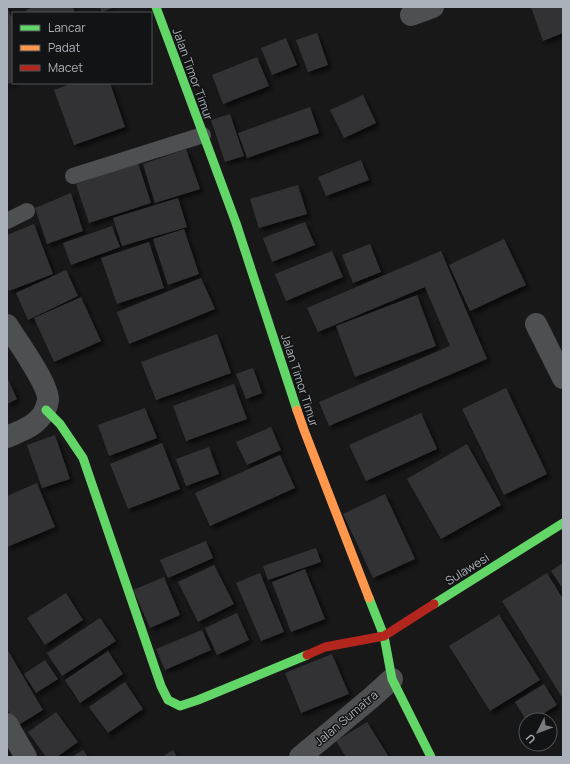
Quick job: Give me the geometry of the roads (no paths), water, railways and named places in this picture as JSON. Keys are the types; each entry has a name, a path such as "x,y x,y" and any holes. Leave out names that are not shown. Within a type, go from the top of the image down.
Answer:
{"street":[{"name":"Jalan Timor Timur","path":"156,7 236,223 304,430 384,636 392,679 431,757"},
{"path":"411,16 434,7"},
{"path":"536,324 563,378"},
{"path":"7,325 43,383 48,398 46,410 38,420 7,437"},
{"path":"46,410 60,424 84,458 156,673 168,700 180,706 198,700 325,646 384,636"},
{"name":"Sulawesi","path":"384,636 563,523"},
{"name":"Jalan Sumatra","path":"300,757 392,679"},
{"path":"7,724 18,753"}],"lane":[{"path":"73,176 203,135"},
{"path":"7,221 27,211"}]}
